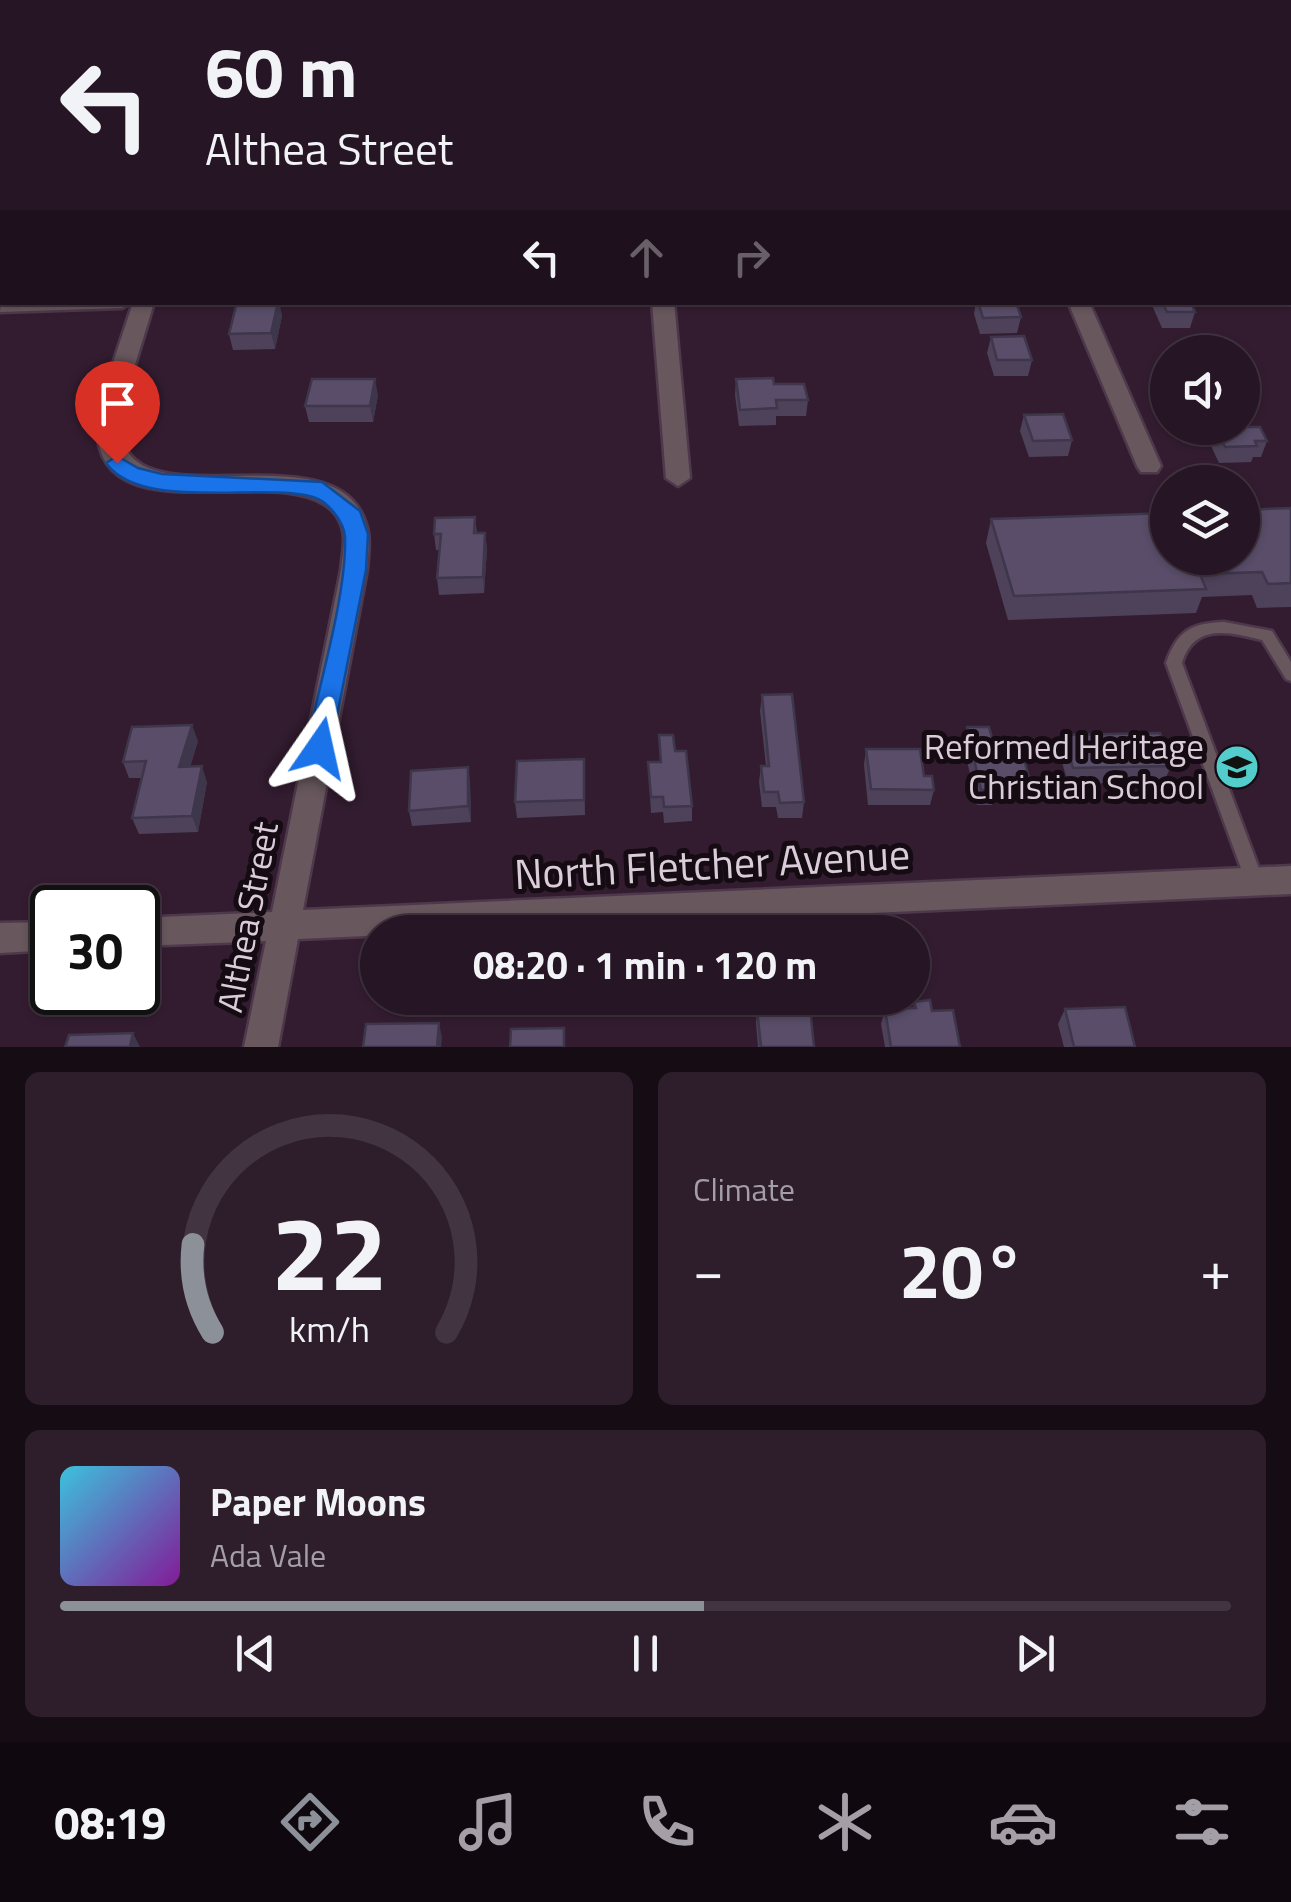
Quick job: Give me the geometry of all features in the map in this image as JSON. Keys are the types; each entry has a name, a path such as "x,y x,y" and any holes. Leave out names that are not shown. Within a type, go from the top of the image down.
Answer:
{"street":[{"path":"0,306 30,305"},
{"name":"Althea Street","path":"143,305 111,417 109,441 117,463 130,473 162,482 322,490 352,517 356,534 354,570 261,1047"},
{"path":"663,305 678,478"},
{"path":"1079,305 1149,466"},
{"name":"North Fletcher Avenue","path":"160,931 1291,880"},
{"path":"0,938 30,937"}],"lane":[{"path":"1255,882 1174,663 1176,647 1187,636 1202,630 1236,628 1267,635 1291,675"}],"building":[{"path":"236,305 277,305 271,333 229,334"},
{"path":"979,305 1017,305 1021,317 983,318"},
{"path":"1164,305 1192,305 1195,312 1167,312"},
{"path":"1024,336 1032,360 997,360 991,337"},
{"path":"773,378 774,384 804,384 808,400 776,400 777,408 740,410 736,379"},
{"path":"312,379 375,379 370,406 305,406"},
{"path":"1063,414 1072,440 1033,441 1024,415"},
{"path":"1291,508 1291,583 1268,584 1260,572 1260,509"},
{"path":"1150,514 1150,575 1200,575 1206,589 1014,596 991,519"},
{"path":"475,517 474,533 485,533 483,577 437,578 441,534 434,534 435,518"},
{"path":"792,694 804,802 780,803 778,792 764,792 761,766 769,766 762,695"},
{"path":"192,725 179,767 202,766 192,816 132,818 146,761 123,762 132,727"},
{"path":"967,727 989,727 992,738 1018,737 1030,781 994,782 996,789 981,790"},
{"path":"1160,733 1171,766 1073,768 1064,735"},
{"path":"659,735 673,735 675,751 686,751 692,806 664,807 663,797 651,797 648,762 661,762"},
{"path":"866,749 920,749 924,776 932,776 934,790 871,789"},
{"path":"584,759 584,800 515,802 517,761"},
{"path":"468,767 468,806 409,811 411,771"},
{"path":"930,1000 932,1011 953,1010 960,1047 891,1047 886,1015 930,1015"},
{"path":"1125,1007 1135,1047 1074,1047 1065,1009"},
{"path":"758,1015 811,1015 814,1047 761,1047"},
{"path":"439,1023 437,1047 363,1047 366,1024"},
{"path":"564,1028 564,1047 510,1047 511,1029"},
{"path":"133,1033 130,1047 65,1047 69,1035"}],"place":[{"name":"Reformed Heritage Christian School","path":"1237,767"}],"route":[{"path":"117,463 130,473 162,482 322,490 352,517 356,534 354,570 320,748"}]}
